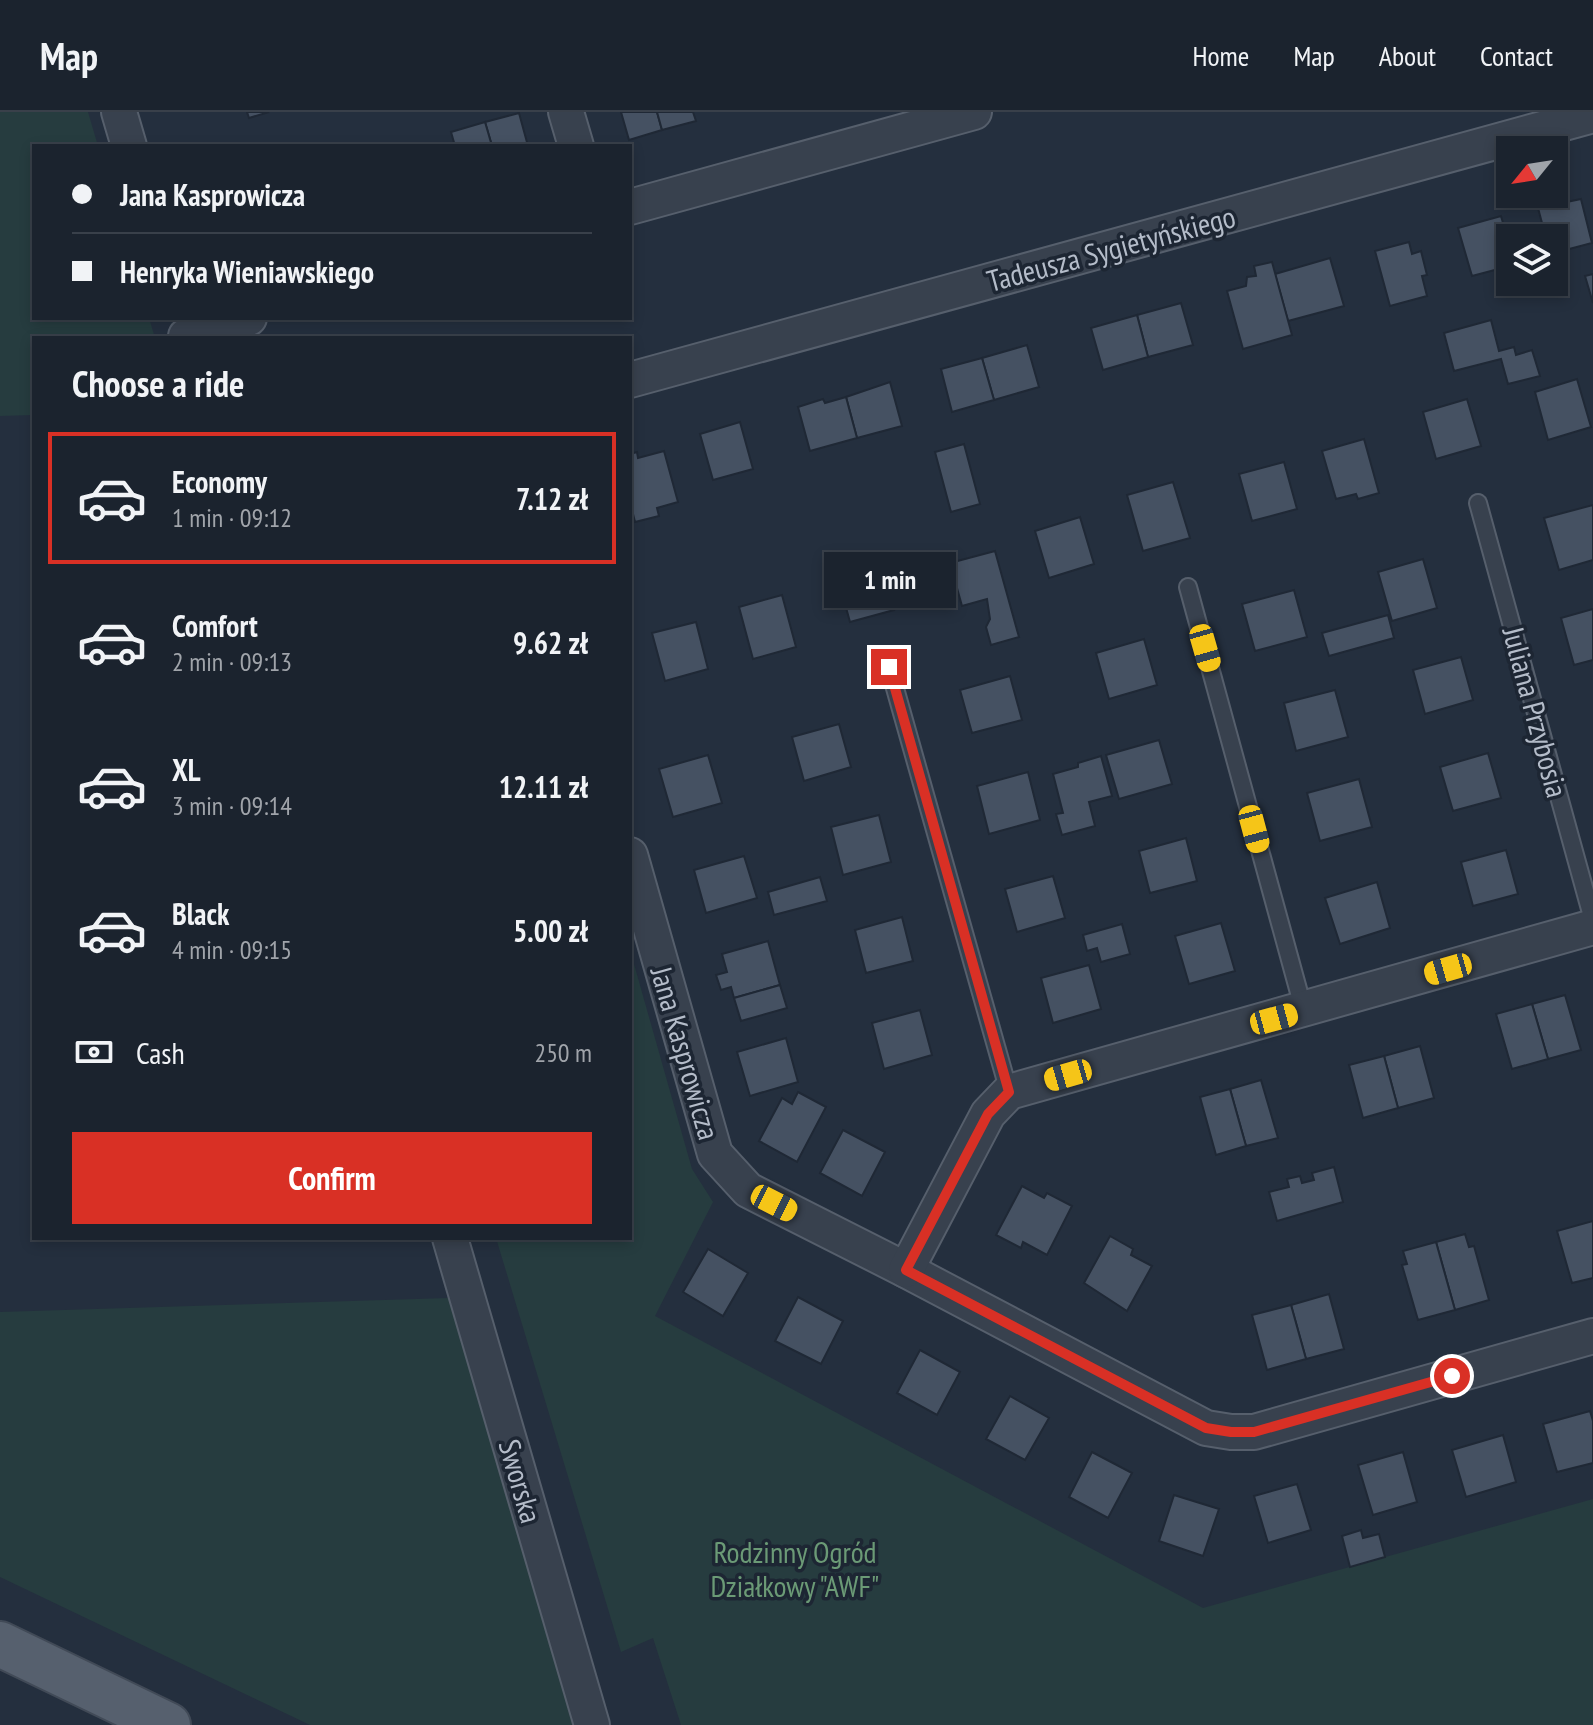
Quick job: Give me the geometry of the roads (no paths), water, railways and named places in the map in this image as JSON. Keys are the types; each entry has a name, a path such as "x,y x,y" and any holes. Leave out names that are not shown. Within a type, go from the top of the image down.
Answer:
{"main road":[{"path":"0,1644 168,1725"}],"street":[{"path":"119,112 128,144"},
{"path":"566,112 575,144"},
{"path":"632,206 974,112"},
{"name":"Tadeusza Sygietyńskiego","path":"632,379 1593,115"},
{"path":"185,331 239,320"},
{"name":"Jana Kasprowicza","path":"632,862 715,1154 748,1190 1206,1428 1254,1432 1593,1336"},
{"path":"906,1270 988,1114 1009,1092 1593,927"},
{"name":"Sworska","path":"451,1240 592,1725"}],"lane":[{"name":"Juliana Przybosia","path":"1478,503 1593,920"},
{"path":"1188,587 1304,1011"},
{"path":"889,667 1009,1092"}],"park label":[{"name":"Rodzinny Ogród Działkowy \"AWF\"","path":"795,1568"}]}
